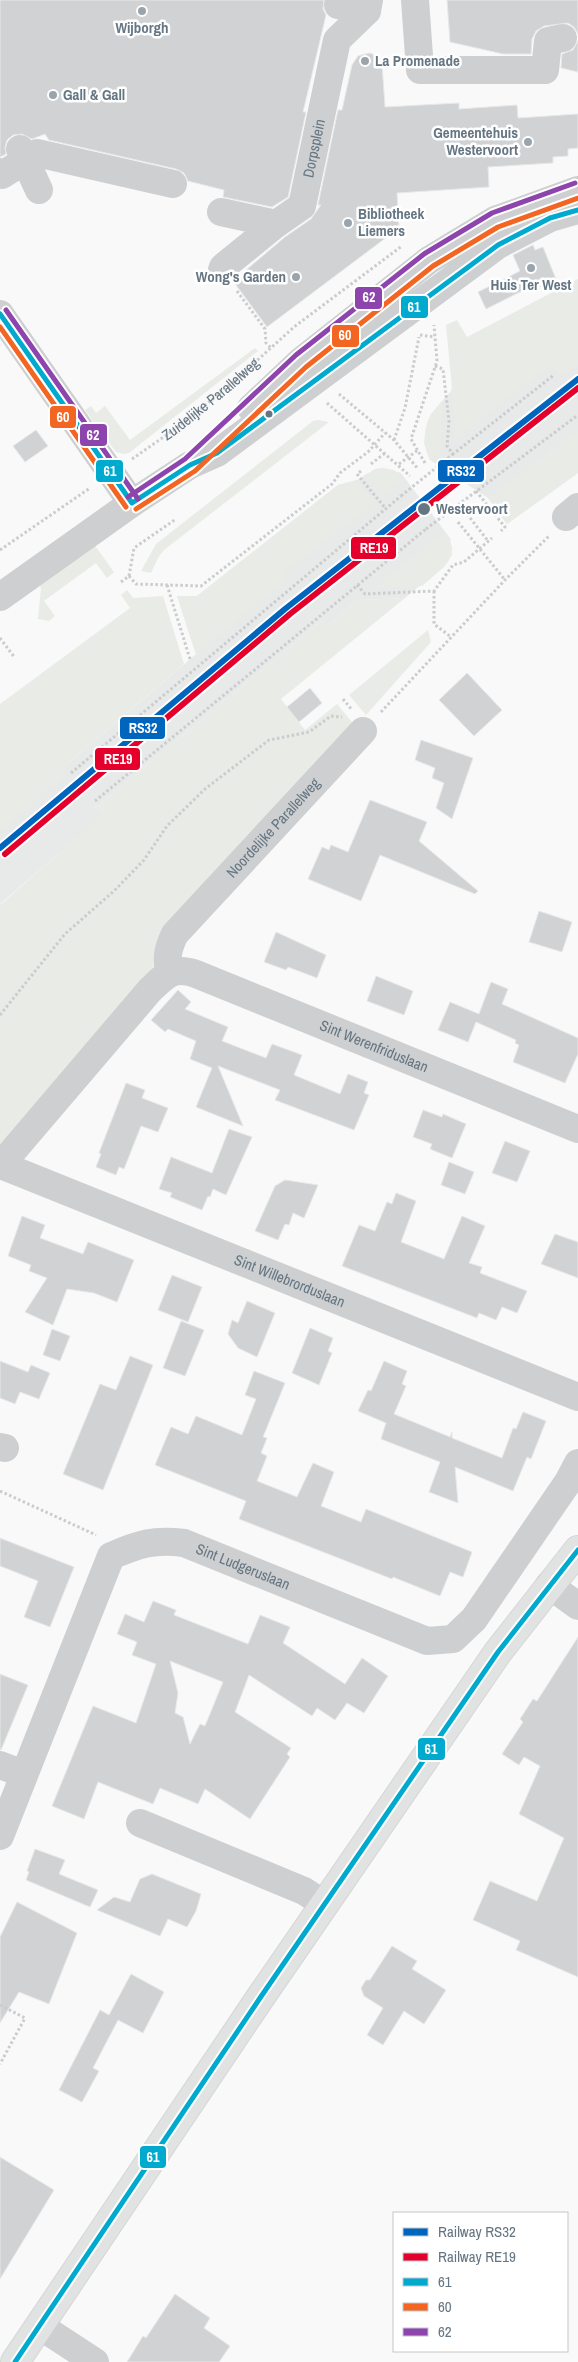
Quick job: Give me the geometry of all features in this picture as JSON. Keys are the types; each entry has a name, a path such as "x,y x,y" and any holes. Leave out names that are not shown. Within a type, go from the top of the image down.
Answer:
{"main road":[{"path":"16,2362 324,1904 498,1652 578,1550"}],"street":[{"path":"415,0 420,70 545,70 548,41 563,38"},
{"path":"338,5 368,6"},
{"name":"Dorpsplein","path":"222,270 223,267 276,224 302,206 337,40 368,6"},
{"path":"0,172 2,175 23,155 37,154 173,184"},
{"path":"23,155 39,190"},
{"name":"Zuidelijke Parallelweg","path":"190,465 301,361 429,260 496,220 578,190"},
{"name":"Zuidelijke Parallelweg","path":"2,591 190,465 217,453 511,237 550,218 578,210"},
{"path":"221,212 276,224"},
{"path":"0,314 132,503"},
{"name":"Noordelijke Parallelweg","path":"169,973 166,959 174,934 361,734"},
{"name":"Sint Werenfriduslaan","path":"169,973 187,971 196,974 578,1129"},
{"path":"1,1165 150,990 169,973"},
{"name":"Sint Willebrorduslaan","path":"1,1165 578,1397"},
{"name":"Sint Ludgeruslaan","path":"111,1556 134,1546 161,1540 184,1543 427,1641 453,1639 474,1619 493,1593 578,1464"},
{"path":"0,1836 12,1770 111,1556"},
{"path":"549,1585 578,1606"},
{"path":"140,1824 304,1891 324,1904"},
{"path":"40,2326 95,2362"}],"path":[{"name":"Zuidelijke Parallelweg","path":"0,550 178,427 230,385 294,327 409,242"},
{"path":"426,463 411,439 437,361 431,294"},
{"path":"435,366 443,369 449,421 447,446 453,454"},
{"path":"71,773 400,496 554,375"},
{"path":"336,392 385,433 418,469"},
{"path":"95,801 426,529 578,415"},
{"path":"129,576 136,584 201,586 332,484 340,473 368,452 385,433"},
{"path":"410,476 399,464 418,450"},
{"path":"370,464 385,453"},
{"path":"361,471 357,474 386,509"},
{"path":"475,492 505,527 501,531"},
{"path":"0,1015 65,934 114,891 144,860 166,826 205,789 243,758 269,740 308,732 331,716 338,715 344,718 361,734 505,580 539,548 572,512"},
{"path":"468,514 488,541"},
{"path":"121,582 129,576 134,548 176,519"},
{"path":"458,522 505,580"},
{"path":"451,637 434,624 434,591 453,565 464,562 492,538"},
{"path":"167,585 190,659"},
{"path":"357,585 365,594 434,591"},
{"path":"0,638 15,658"},
{"path":"0,1490 98,1537 111,1556"},
{"path":"0,2005 25,2018 0,2064"}],"shaded area":[{"path":"578,279 578,473 507,524 488,498 430,460 424,443 427,423 431,414 451,391 467,338"},
{"path":"578,279 578,363 561,377 551,365 453,441 455,421 446,325 457,320 467,337"},
{"path":"255,348 258,351 129,453 116,452 85,410 91,406 96,413 105,406 130,440"},
{"path":"441,402 441,451 430,460 425,444 426,429 431,415"},
{"path":"313,421 329,422 164,550 151,573 141,571 156,544"},
{"path":"578,430 578,473 507,524 488,498"},
{"path":"382,468 401,473 450,538 452,549 448,562 405,598 357,600 326,627 321,621 95,808 102,816 0,904 0,814 62,769 196,654 177,596 197,596 338,485 357,480 375,469"},
{"path":"382,468 394,470 405,479 382,497 364,475"},
{"path":"357,480 375,503 284,573 288,579 196,654 177,596 197,596 338,485"},
{"path":"445,532 451,544 452,555 444,567 422,586 373,588"},
{"path":"93,543 114,572 107,578 96,563 44,601 55,616 49,621 38,619 41,588 38,583"},
{"path":"127,590 133,598 163,596 184,664 62,769 66,775 0,832 0,704 130,608 121,595"},
{"path":"405,598 281,699 305,730 337,704 356,727 154,953 153,971 0,1148 0,905 101,816 95,808 321,621 326,627 357,600"},
{"path":"428,630 431,642 366,715 349,695"}],"building":[{"path":"0,0 324,0 323,9 326,15 303,112 306,112 288,197 272,207 223,197 224,190 188,181 184,173 176,169 49,140 45,134 32,139 22,134 13,135 7,140 6,154 0,157"},
{"path":"447,0 578,0 578,34 574,27 568,23 544,26 536,31 532,39 531,54 503,54 450,42"},
{"path":"578,41 578,72 561,68 562,54 573,50"},
{"path":"370,53 377,56 382,64 385,107 459,103 459,109 517,105 518,118 578,114 578,148 568,149 568,156 553,157 553,163 488,167 489,187 397,193 399,228 267,327 233,281 285,237 311,219 321,205 318,205 338,110 342,110 352,65 358,56"},
{"path":"533,245 535,250 543,247 556,279 532,290 530,287 486,309 478,292 520,271 513,255"},
{"path":"36,430 48,446 25,462 13,446"},
{"path":"467,673 502,710 474,736 439,700"},
{"path":"310,688 322,703 299,722 287,707"},
{"path":"421,740 473,758 452,819 436,808 444,783 432,778 435,768 415,760"},
{"path":"370,800 427,822 419,841 478,891 475,894 380,855 361,901 308,879 322,847 329,850 331,845 348,852"},
{"path":"539,911 572,922 562,952 529,942"},
{"path":"276,932 326,955 317,978 288,967 286,970 264,962"},
{"path":"376,976 413,991 404,1015 367,1001"},
{"path":"491,982 508,989 502,1004 578,1038 578,1054 565,1083 513,1062 519,1045 515,1043 516,1040 476,1022 468,1042 438,1030 450,1002 479,1014"},
{"path":"178,990 191,1002 185,1009 228,1027 222,1041 266,1058 272,1044 302,1055 294,1075 340,1094 348,1074 368,1082 364,1093 369,1095 354,1130 275,1100 280,1090 218,1066 243,1126 196,1107 212,1068 190,1059 196,1041 168,1029 165,1032 151,1020"},
{"path":"126,1083 145,1090 142,1098 168,1108 158,1132 141,1126 124,1169 119,1167 116,1175 96,1167 101,1154 99,1153"},
{"path":"423,1110 442,1117 443,1114 466,1124 452,1158 430,1149 432,1144 413,1137"},
{"path":"229,1129 252,1137 226,1195 213,1189 202,1210 170,1197 172,1193 159,1189 171,1157 212,1173"},
{"path":"505,1141 530,1151 517,1182 492,1173"},
{"path":"449,1162 474,1172 465,1194 441,1185"},
{"path":"285,1180 318,1185 304,1218 293,1213 289,1225 285,1224 278,1240 255,1231 275,1186"},
{"path":"396,1193 416,1201 401,1242 444,1259 462,1216 485,1226 469,1263 482,1267 480,1273 527,1291 517,1313 502,1307 496,1320 479,1313 477,1318 342,1266 359,1225 375,1231 387,1202 392,1204"},
{"path":"22,1216 45,1225 40,1238 83,1254 88,1242 134,1260 117,1302 94,1293 67,1289 53,1325 25,1312 47,1278 29,1271 31,1265 8,1256"},
{"path":"555,1234 578,1242 578,1278 541,1264"},
{"path":"172,1275 202,1287 188,1322 158,1310"},
{"path":"247,1301 275,1313 257,1357 238,1348 228,1334 232,1320 238,1323"},
{"path":"181,1321 204,1330 185,1376 163,1368"},
{"path":"310,1328 333,1338 328,1351 332,1353 319,1385 292,1373"},
{"path":"52,1329 70,1336 60,1361 43,1355"},
{"path":"130,1356 153,1365 103,1490 63,1474 100,1384 116,1390"},
{"path":"0,1361 28,1372 31,1365 50,1373 39,1399 20,1392 15,1404 0,1398"},
{"path":"384,1361 407,1371 402,1384 406,1386 394,1414 450,1437 452,1432 452,1438 502,1458 513,1428 516,1429 523,1412 546,1421 531,1459 527,1457 513,1491 455,1467 458,1503 429,1492 440,1462 381,1439 386,1423 358,1411 368,1390 371,1391"},
{"path":"254,1371 285,1383 263,1437 267,1438 261,1453 267,1456 257,1481 297,1497 313,1463 334,1472 321,1506 361,1522 366,1509 472,1552 463,1577 450,1572 440,1596 393,1577 392,1579 239,1519 246,1501 155,1465 171,1427 188,1434 196,1416 242,1435 256,1399 245,1395"},
{"path":"0,1538 74,1567 50,1627 24,1617 38,1581 0,1566"},
{"path":"153,1601 176,1610 174,1615 248,1644 260,1615 290,1627 283,1643 345,1684 362,1658 388,1676 364,1713 347,1703 335,1720 317,1708 312,1716 249,1675 235,1712 291,1748 287,1754 290,1757 250,1819 205,1789 198,1804 160,1788 153,1804 98,1782 84,1819 52,1806 93,1706 136,1723 156,1664 132,1655 137,1642 117,1634 125,1614 144,1622","holes":["170,1661 223,1682 205,1726 200,1724 190,1744 183,1717 175,1713 178,1693"]},
{"path":"578,1637 578,1977 516,1950 520,1941 473,1920 490,1881 537,1901 564,1838 519,1814 540,1766 524,1757 519,1765 502,1754 523,1722 520,1719 533,1699 537,1701"},
{"path":"0,1674 28,1685 1,1750 0,1750"},
{"path":"35,1849 65,1860 59,1874 98,1890 90,1907 26,1880 29,1872 27,1871"},
{"path":"152,1874 201,1894 196,1911 187,1927 168,1919 160,1936 97,1910 114,1897 130,1902 140,1879"},
{"path":"17,1902 77,1933 49,2004 19,1992 0,2023 0,1937"},
{"path":"392,1946 417,1961 412,1969 446,1990 424,2024 404,2011 383,2045 367,2035 383,2008 364,1996 361,1988 366,1980 370,1980"},
{"path":"131,1974 164,1992 143,2033 118,2020 93,2068 99,2071 82,2102 59,2090 100,2010 109,2015"},
{"path":"0,2157 54,2190 0,2279"},
{"path":"175,2294 210,2318 204,2328 230,2346 219,2362 127,2362 143,2336 146,2338"}],"rail line":[{"name":"RS32","path":"0,848 285,609 578,379"},
{"name":"RE19","path":"5,854 290,614 578,388"}],"transit line":[{"name":"62","path":"128,497 185,459 296,355 424,254 492,213 575,183"},
{"name":"60","path":"136,509 195,471 306,367 433,266 498,227 578,198"},
{"name":"61","path":"0,314 132,503 190,465 217,453 498,245 550,218 578,210"},
{"name":"62","path":"6,310 138,499"},
{"name":"60","path":"0,327 126,507"},
{"name":"61","path":"15,2362 260,1998 498,1652 578,1550"}],"place":[{"name":"Wijborgh","path":"142,11"},
{"name":"La Promenade","path":"365,61"},
{"name":"Gall & Gall","path":"53,95"},
{"name":"Gemeentehuis Westervoort","path":"528,142"},
{"name":"Bibliotheek Liemers","path":"348,223"},
{"name":"Huis Ter West","path":"531,268"},
{"name":"Wong's Garden","path":"296,277"},
{"name":"Westervoort","path":"424,509"}]}
